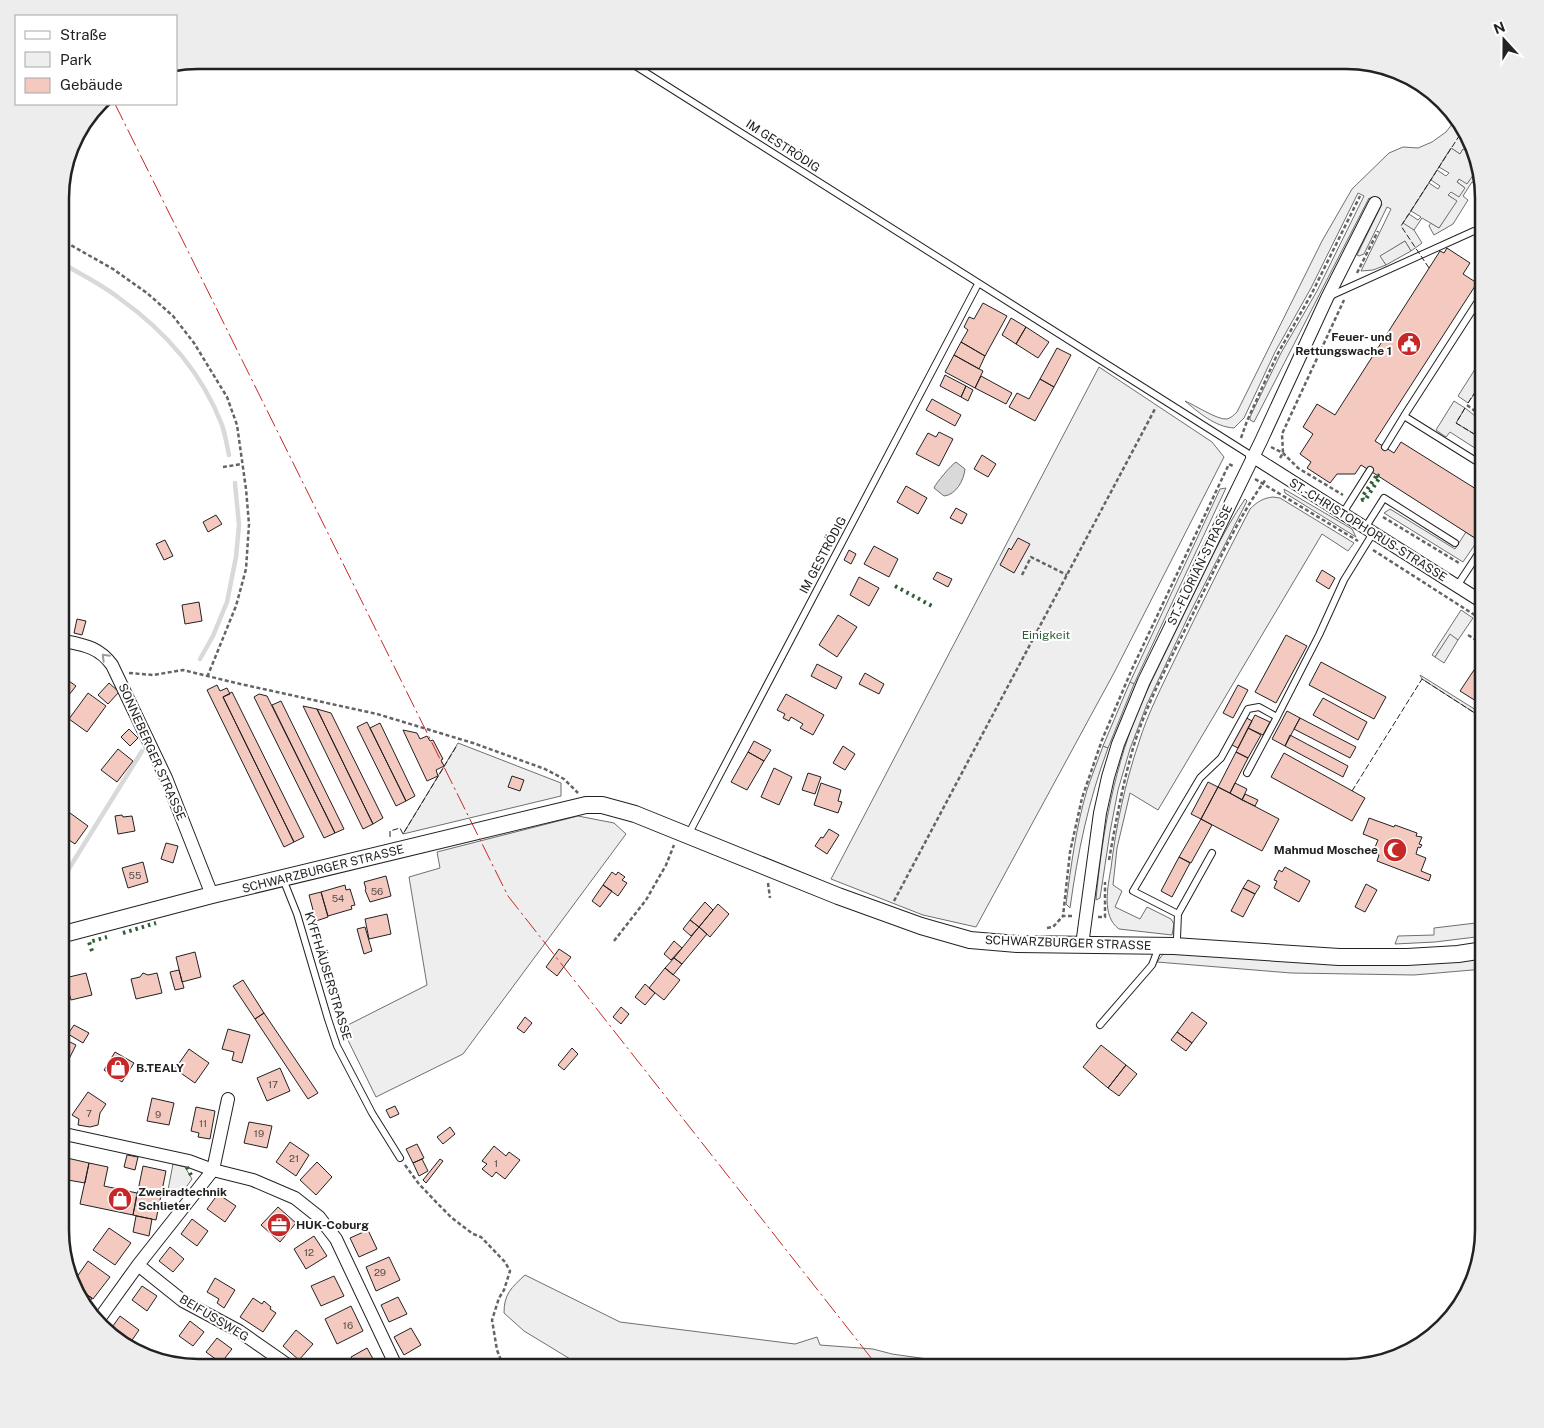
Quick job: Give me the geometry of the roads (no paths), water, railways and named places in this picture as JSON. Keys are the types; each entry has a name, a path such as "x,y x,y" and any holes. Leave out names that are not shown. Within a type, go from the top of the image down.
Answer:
{"street":[{"name":"ST.-FLORIAN-STRASSE","path":"1082,944 1100,813 1118,744 1144,681 1252,456 1261,441 1327,298 1375,203"},
{"name":"ST.-CHRISTOPHORUS-STRASSE","path":"1252,456 1475,597"},
{"name":"SONNEBERGER STRASSE","path":"69,642 98,650 105,656 117,675 166,778 212,895"},
{"name":"SCHWARZBURGER STRASSE","path":"69,933 212,895 586,805 602,805 635,814 838,896 890,915 970,940 1017,944 1167,946 1373,958 1458,954 1475,951"},
{"path":"102,1316 138,1265 213,1170 228,1099"},
{"path":"69,1135 189,1161 213,1170 253,1180 295,1198 319,1217 336,1239 393,1359"},
{"name":"BEIFUSSWEG","path":"138,1265 183,1301 239,1331 279,1359"}],"lane":[{"name":"IM GESTRÖDIG","path":"640,69 1252,456"},
{"path":"1327,298 1475,232"},
{"name":"IM GESTRÖDIG","path":"684,834 978,284"},
{"path":"1384,447 1475,306"},
{"path":"1404,416 1475,460"},
{"path":"1343,514 1370,470"},
{"path":"1247,773 1319,635 1369,530 1375,512 1384,498 1455,543"},
{"path":"1457,586 1475,558"},
{"path":"1178,914 1133,891 1200,778 1221,758 1248,709 1259,707 1277,716"},
{"path":"1100,1025 1167,946 1178,938 1178,914 1212,852"},
{"name":"KYFFHÄUSERSTRASSE","path":"282,878 297,914 337,1046 372,1114 400,1158"}],"waterway":[{"path":"69,267 105,288 136,311 180,354 214,406 222,425 229,455"},
{"path":"200,659 213,636 227,602 236,557 239,525 235,483"},
{"path":"69,869 142,751"}],"place":[{"name":"Feuer- und Rettungswache 1","path":"1409,344"},
{"name":"Mahmud Moschee","path":"1395,850"},
{"name":"B.TEALY","path":"118,1068"},
{"name":"Zweiradtechnik Schlieter","path":"120,1199"},
{"name":"HUK-Coburg","path":"279,1225"}],"park label":[{"name":"Einigkeit","path":"1046,635"}]}
